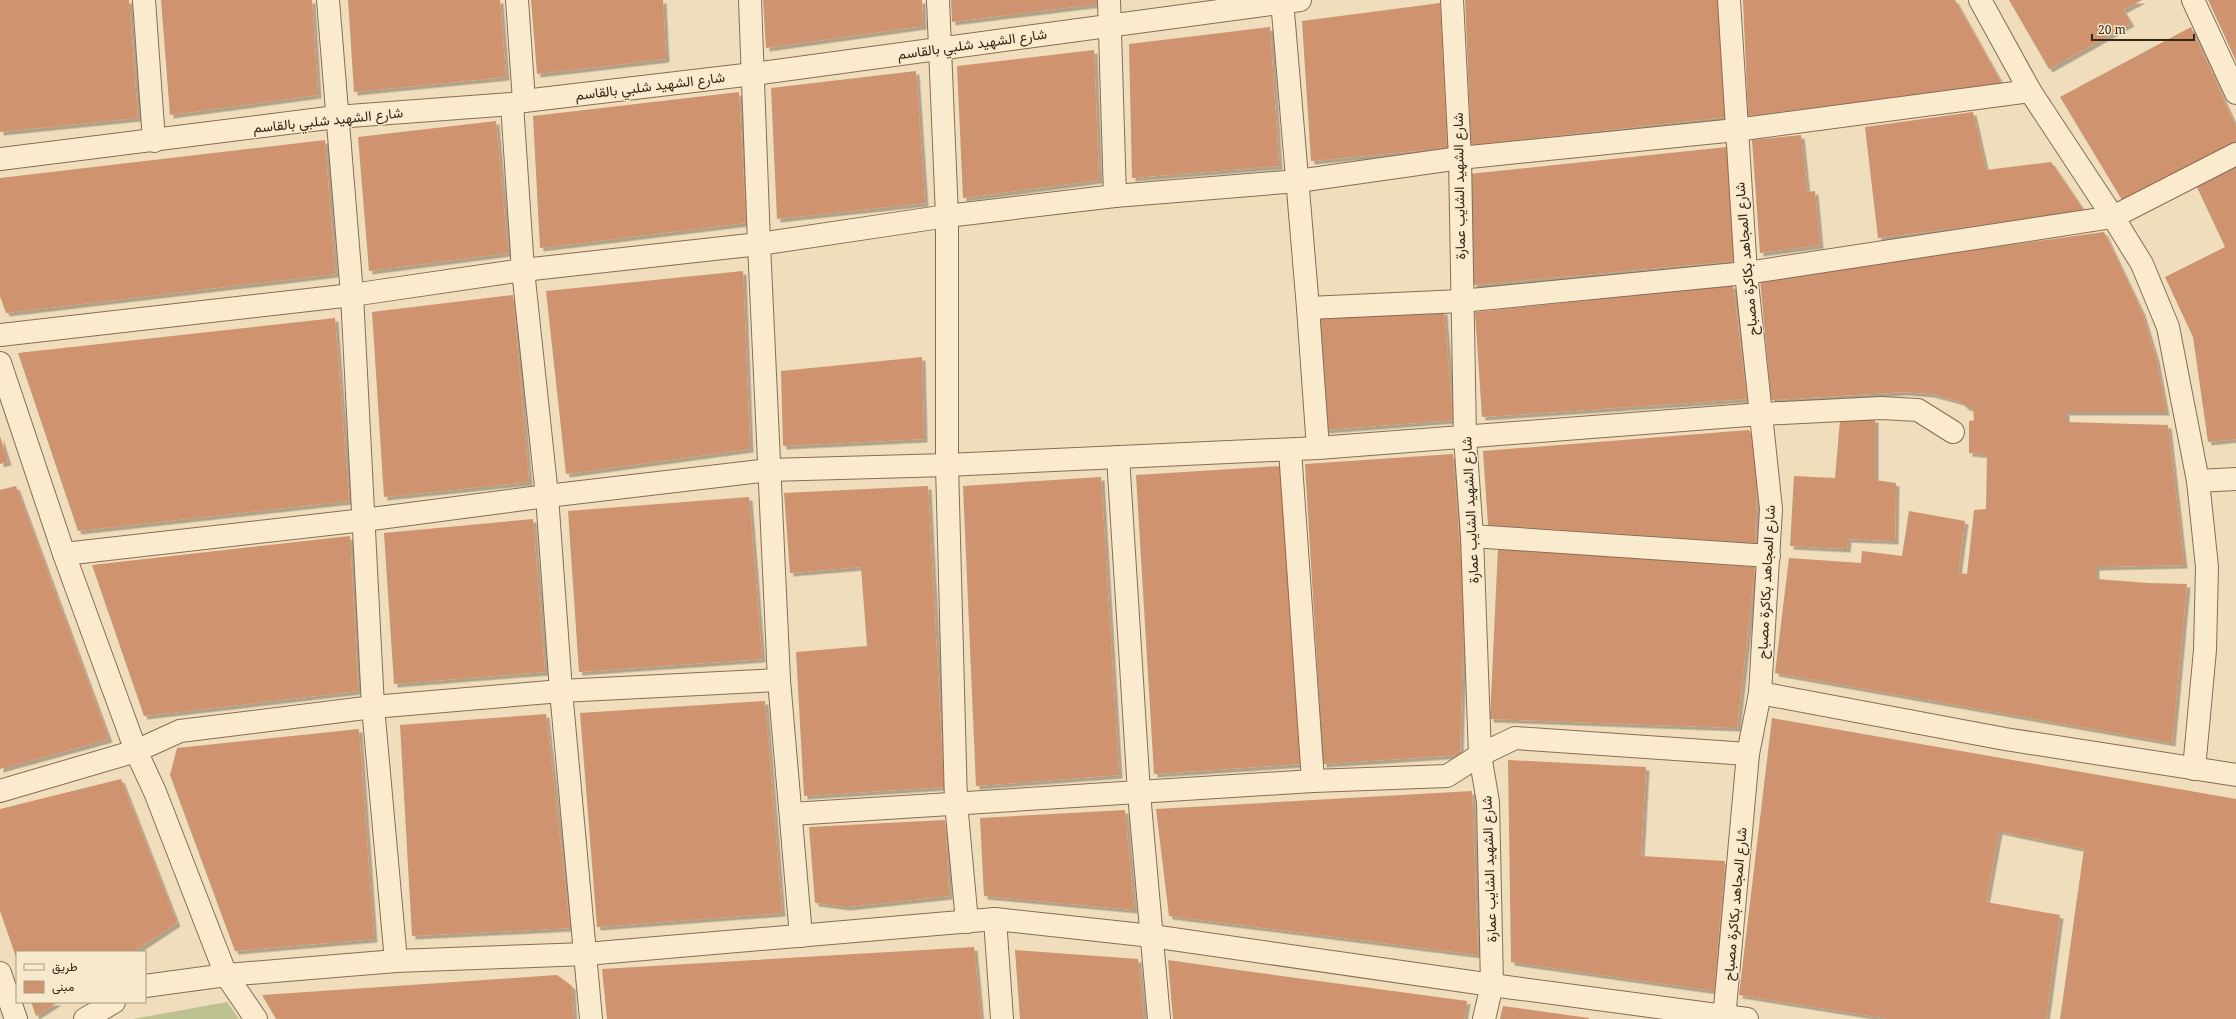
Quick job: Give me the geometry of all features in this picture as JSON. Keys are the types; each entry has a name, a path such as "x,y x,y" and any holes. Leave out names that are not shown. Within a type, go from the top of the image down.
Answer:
{"street":[{"path":"144,0 154,141"},
{"path":"328,0 336,117 352,295 373,707 396,961"},
{"path":"517,0 518,102 523,270 547,496 562,691 592,1019"},
{"path":"750,0 759,244 780,680 801,936"},
{"path":"938,0 942,48 947,216 947,465 956,803 967,922"},
{"path":"1109,0 1115,196"},
{"name":"شارع الشهيد الشايب عمارة","path":"1452,0 1460,158 1461,301 1465,438 1472,536 1480,755 1488,802 1492,985 1484,1019"},
{"name":"شارع المجاهد بكاكرة مصباح","path":"1724,1017 1748,754 1760,693 1772,509 1746,273 1729,0"},
{"path":"1980,0 2030,91 2113,216 2142,264 2168,327 2198,482 2207,567 2204,650 2194,768"},
{"path":"2193,0 2236,93"},
{"path":"1288,1 1298,181 1318,448"},
{"name":"شارع الشهيد شلبي بالقاسم","path":"0,159 154,141 336,117 518,102 753,74 1288,1"},
{"path":"0,335 352,295 523,270 759,244 947,216 1115,196 1298,181 1460,158 1736,130 2030,91"},
{"path":"1308,308 1461,301 1746,273 2113,216 2236,154"},
{"path":"0,363 64,554 136,751 155,792 226,975 256,1019"},
{"path":"64,554 364,520 547,496 769,470 947,465 1290,450 1465,438 1761,414 1881,408 1918,410 1953,432"},
{"path":"1290,450 1313,781"},
{"path":"1118,457 1139,793 1159,1019"},
{"path":"2198,482 2236,479"},
{"path":"1472,536 1769,556"},
{"path":"0,791 136,751 180,731 373,707 562,691 780,680"},
{"path":"1760,693 2005,739 2236,775"},
{"path":"791,814 1313,781 1447,776 1480,755 1515,738 1748,754"},
{"path":"146,986 226,975 396,961 586,954 995,919 1152,936 1492,985 1747,1019"},
{"path":"995,919 1002,1019"},
{"path":"0,973 16,1019"},
{"path":"85,1019 112,1003"}],"green space":[{"path":"227,1002 239,1019 133,1019"}],"building":[{"path":"0,0 129,0 138,118 0,132"},
{"path":"161,0 312,0 318,95 170,115"},
{"path":"348,0 500,0 506,77 354,92"},
{"path":"531,0 663,0 666,59 537,74"},
{"path":"763,0 922,0 923,26 766,48"},
{"path":"951,0 1098,0 1098,4 952,22"},
{"path":"1465,0 1718,0 1727,117 1471,145"},
{"path":"1743,0 1955,0 2002,84 1748,116"},
{"path":"2009,0 2142,0 2123,10 2131,23 2049,69"},
{"path":"2208,0 2236,0 2236,61 2209,2"},
{"path":"1440,3 1447,148 1311,161 1302,21"},
{"path":"1270,27 1279,166 1132,178 1129,44"},
{"path":"2191,27 2236,127 2236,143 2122,200 2060,97"},
{"path":"1094,50 1099,180 963,198 957,66"},
{"path":"916,71 925,203 777,219 771,88"},
{"path":"739,92 746,223 540,248 533,116"},
{"path":"1973,112 1986,170 2051,162 2085,212 1878,238 1865,127"},
{"path":"496,121 508,253 369,271 358,137"},
{"path":"1801,135 1807,192 1815,191 1820,245 1760,253 1752,140"},
{"path":"325,140 335,274 6,313 0,296 0,178"},
{"path":"1727,147 1736,261 1473,285 1469,174"},
{"path":"2236,162 2236,439 2208,442 2193,337 2165,277 2225,247 2195,183"},
{"path":"2104,232 2142,312 2156,358 2166,412 2066,412 2066,422 2168,425 2184,565 2096,567 2096,579 2187,584 2172,743 1775,673 1789,558 1861,563 1862,551 1902,556 1909,511 1965,521 1958,573 1967,574 1974,510 1986,509 1987,455 1969,453 1969,421 1974,420 1973,408 1966,407 1961,402 1931,394 1904,392 1771,400 1760,279"},
{"path":"743,271 750,449 566,474 546,291"},
{"path":"1733,285 1747,399 1482,417 1475,312"},
{"path":"513,295 529,482 384,497 372,312"},
{"path":"1444,311 1453,420 1325,430 1316,318"},
{"path":"335,318 349,501 78,531 18,353"},
{"path":"922,357 924,439 783,446 781,371"},
{"path":"1875,419 1875,480 1896,483 1895,541 1848,539 1847,549 1790,546 1794,476 1835,478 1840,420"},
{"path":"1749,430 1758,448 1755,543 1488,525 1483,451"},
{"path":"0,436 8,462 0,464"},
{"path":"1453,454 1464,603 1460,755 1323,764 1305,464"},
{"path":"1281,466 1300,764 1154,774 1136,475"},
{"path":"1101,477 1119,775 976,786 963,486"},
{"path":"16,486 109,739 0,769 0,490"},
{"path":"928,486 944,787 804,796 796,652 867,646 861,567 790,573 784,493"},
{"path":"749,497 762,659 579,672 568,511"},
{"path":"533,519 545,672 394,684 384,533"},
{"path":"350,536 358,691 144,716 92,565"},
{"path":"1498,548 1755,567 1737,728 1490,719"},
{"path":"765,701 782,913 597,927 580,713"},
{"path":"546,714 570,928 412,936 400,725"},
{"path":"1772,718 2236,799 2236,1019 2060,1019 2084,849 1999,831 1986,902 2060,915 2046,1019 1889,1019 1739,995"},
{"path":"359,729 374,939 235,951 170,775 177,748"},
{"path":"1508,760 1646,767 1641,856 1725,861 1714,991 1511,962"},
{"path":"121,779 177,923 135,951 16,951 16,957 0,911 0,809"},
{"path":"1472,791 1478,955 1169,916 1156,809"},
{"path":"1125,810 1134,910 984,896 980,818"},
{"path":"945,820 949,896 847,907 815,903 809,827"},
{"path":"974,947 981,1019 607,1019 602,969"},
{"path":"1015,950 1138,959 1144,1019 1020,1019"},
{"path":"1168,960 1467,1001 1464,1019 1173,1019"},
{"path":"557,975 572,986 574,1019 276,1019 262,995"},
{"path":"31,1003 56,1003 36,1016"},
{"path":"1503,1006 1589,1018 1589,1019 1500,1019"}]}
